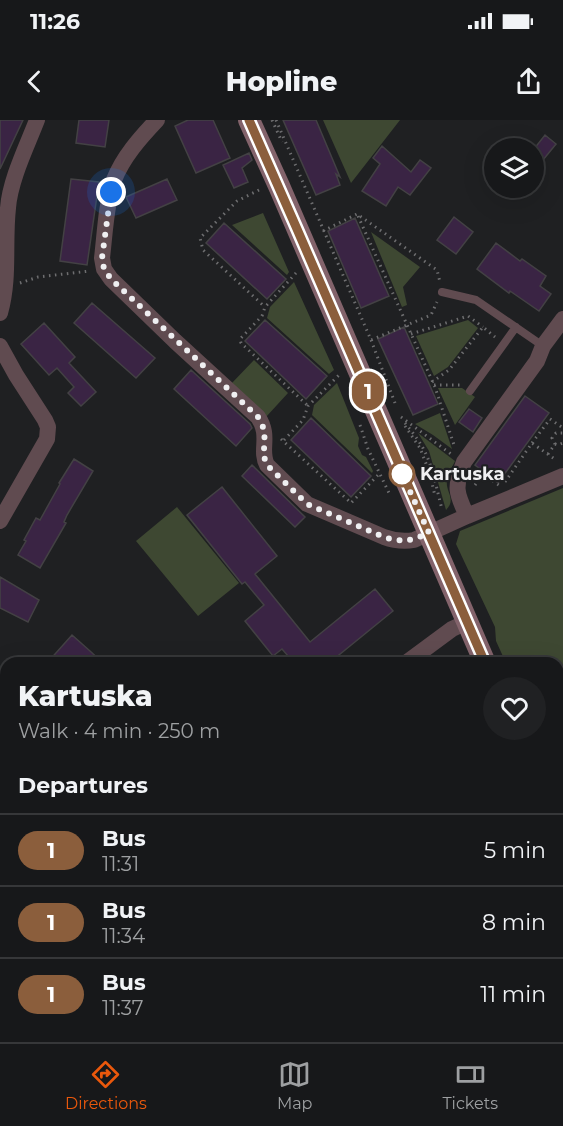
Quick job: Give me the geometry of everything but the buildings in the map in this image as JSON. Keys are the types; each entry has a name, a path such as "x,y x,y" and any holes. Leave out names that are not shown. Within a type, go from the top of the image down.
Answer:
{"main road":[{"path":"249,120 482,657"}],"street":[{"path":"0,313 6,287 8,205 37,120"},
{"path":"156,120 134,145 115,178 102,258 104,269 111,279 258,417 265,431 264,460 307,504 384,537 396,541 414,540 563,476"},
{"path":"468,516 459,498 457,486 458,475 464,462 537,361 543,346 563,319"},
{"path":"0,346 48,427 47,439 40,453 0,521"},
{"path":"414,657 452,629 467,622"}],"lane":[{"path":"442,292 476,300 543,346"},
{"path":"470,391 516,327"}],"path":[{"path":"276,120 371,340 402,418 459,459"},
{"path":"260,190 237,201 200,238 202,249 265,307"},
{"path":"323,231 357,214"},
{"path":"357,214 437,270 442,292 430,315 371,340"},
{"path":"357,214 433,384 455,449"},
{"path":"6,287 38,277 92,271"},
{"path":"296,273 265,307 262,316 240,339 241,343 308,406"},
{"path":"411,334 468,316 505,344"},
{"path":"433,384 449,370 483,327"},
{"path":"284,440 303,420 308,406 340,374"},
{"path":"433,384 463,385 470,391"},
{"path":"502,485 550,419 563,428"},
{"path":"555,444 552,438 556,433 563,434"},
{"path":"532,443 556,460 563,457"},
{"path":"555,444 563,443"},
{"path":"548,454 555,444"},
{"path":"472,465 502,485"},
{"path":"470,492 483,474"},
{"path":"492,489 514,479"}],"green space":[{"path":"323,120 400,120 351,183"},
{"path":"263,213 289,272 287,275 232,225"},
{"path":"371,232 420,267 403,287 407,305 402,307"},
{"path":"294,282 334,370 329,374 267,318 270,307"},
{"path":"468,320 478,328 448,367 434,376 416,336"},
{"path":"254,360 288,393 266,417 231,384"},
{"path":"337,383 359,438 358,446 362,455 366,457 372,473 312,415 314,405"},
{"path":"438,388 462,388 475,397 455,425"},
{"path":"440,413 452,449 415,424"},
{"path":"418,433 455,461 447,478 451,502 446,510 429,451"},
{"path":"563,488 563,657 503,657 496,641 495,627 456,544 460,531"},
{"path":"177,507 239,583 198,616 136,541"}],"bus line":[{"name":"1","path":"249,120 482,657"}],"place":[{"name":"Kartuska","path":"402,474"}],"route":[{"path":"111,192 102,258 104,269 111,279 258,417 265,431 264,460 307,504 384,537 396,541 414,540 429,533 402,474"}]}
